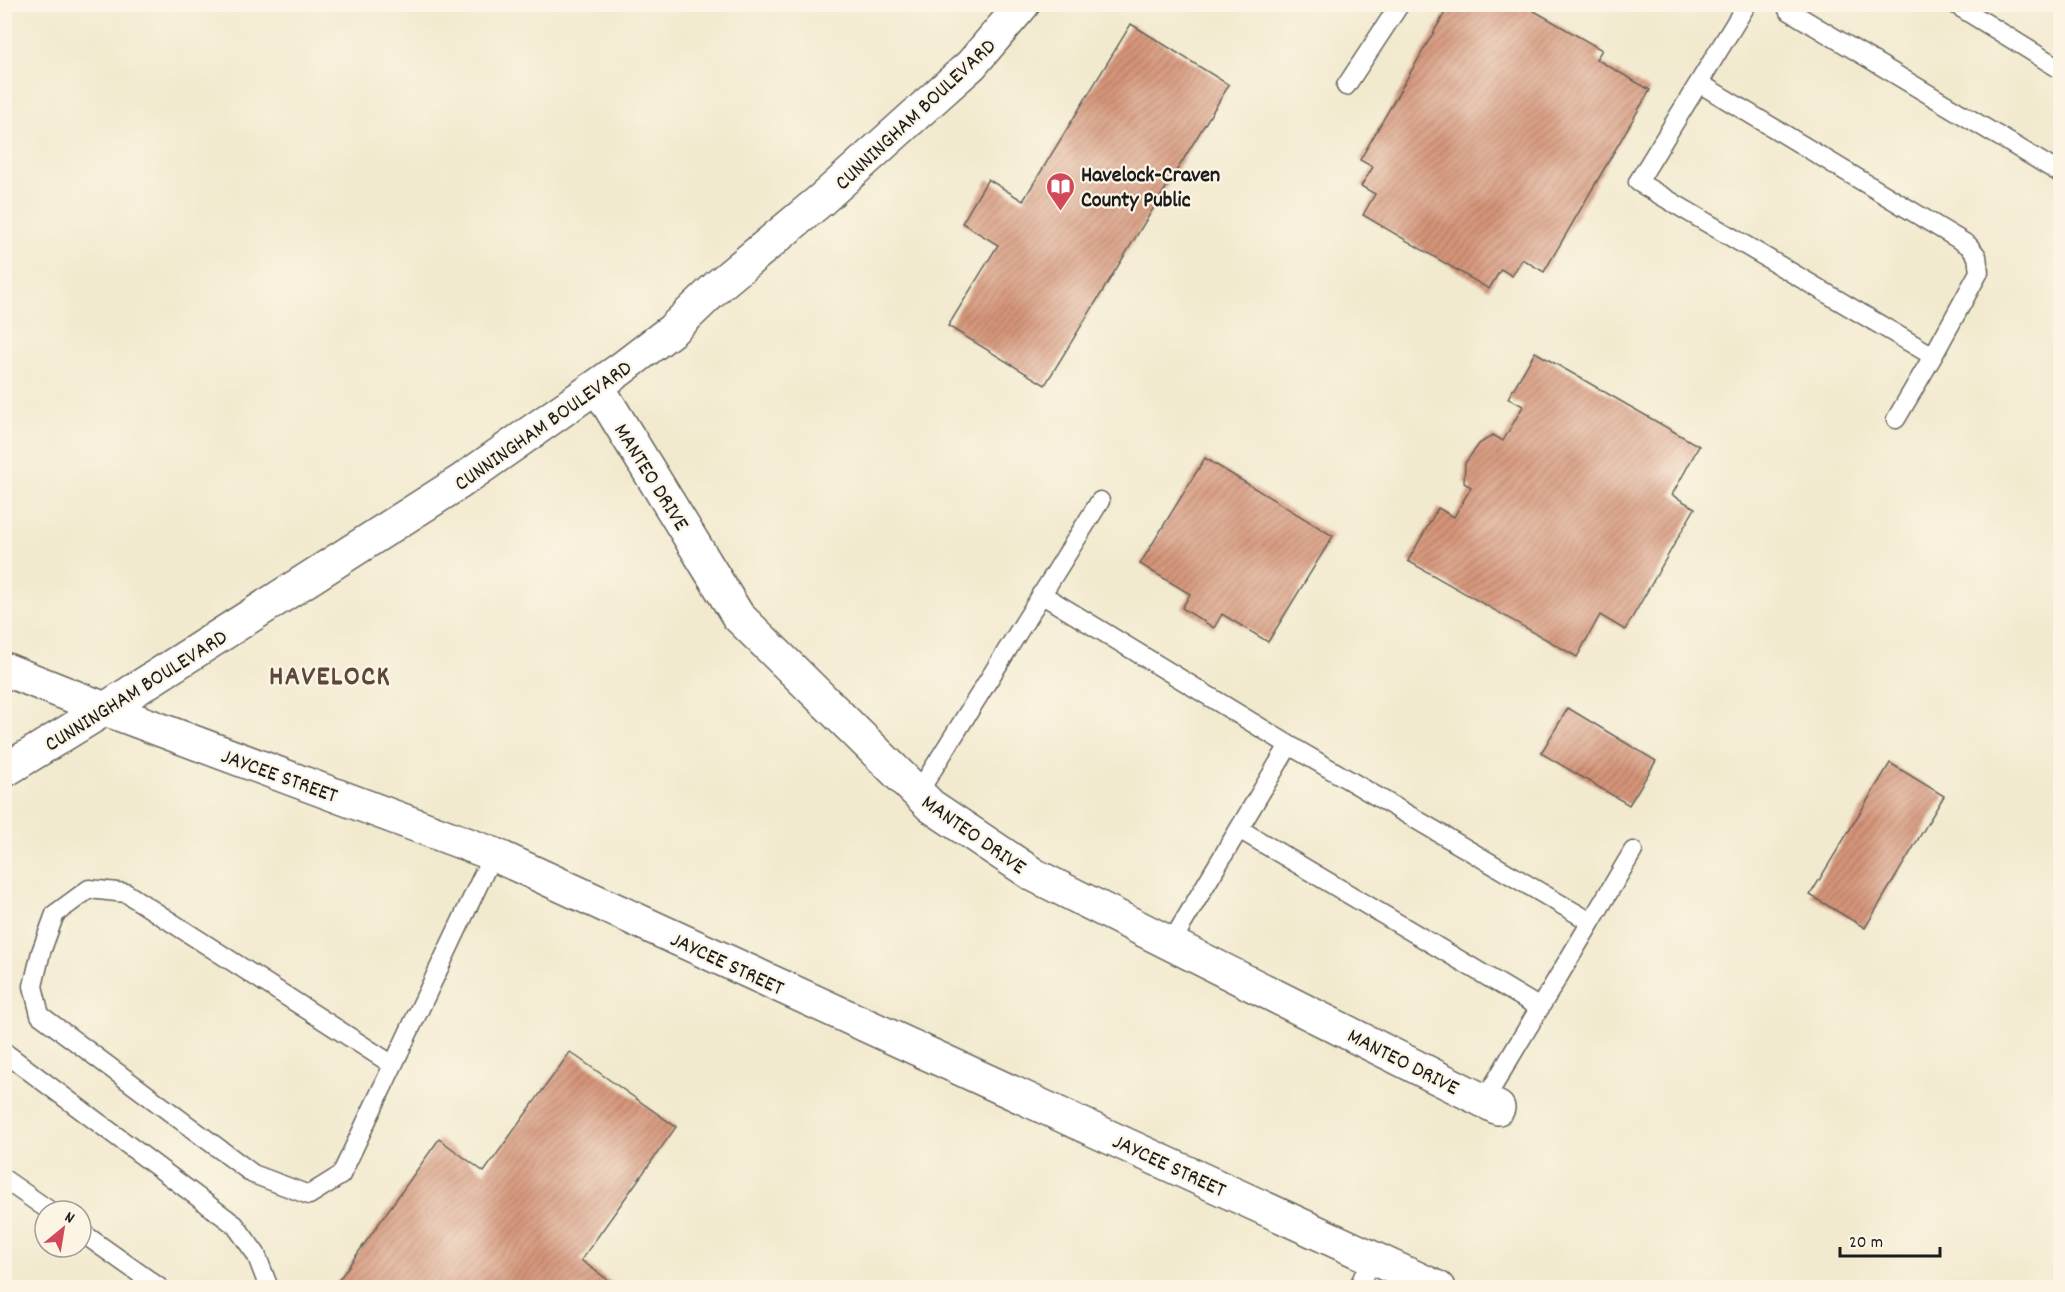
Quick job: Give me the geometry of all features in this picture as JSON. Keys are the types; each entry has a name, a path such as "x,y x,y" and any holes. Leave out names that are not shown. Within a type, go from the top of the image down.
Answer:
{"street":[{"name":"CUNNINGHAM BOULEVARD","path":"4,771 460,483 672,330 719,285 821,200 970,65 1023,4"},
{"name":"MANTEO DRIVE","path":"597,386 738,616 932,806 1034,875 1491,1104"},
{"name":"JAYCEE STREET","path":"4,669 493,854 1438,1287"}],"lane":[{"path":"1346,86 1400,4"},
{"path":"1747,4 1638,182 1933,356"},
{"path":"1786,4 1788,10 2061,173"},
{"path":"1955,4 2061,69"},
{"path":"1699,83 1968,245 1977,256 1979,272 1896,418"},
{"path":"918,793 1100,501"},
{"path":"1041,594 1289,745 1591,922"},
{"path":"1171,943 1289,745"},
{"path":"1239,829 1539,1008"},
{"path":"1491,1104 1539,1008 1633,851"},
{"path":"393,1065 126,893 89,889 55,914 41,952 33,986 40,1015 253,1174 309,1195 341,1175 493,854"},
{"path":"4,1052 235,1225 256,1254 269,1287"},
{"path":"4,1179 33,1199"},
{"path":"93,1240 160,1287"},
{"path":"1358,1287 1372,1257"}],"building":[{"path":"1450,4 1508,4 1519,11 1524,5 1602,50 1596,59 1650,90 1544,272 1522,259 1512,276 1501,269 1489,289 1363,215 1375,194 1361,186 1373,167 1360,160"},
{"name":"Havelock-Craven County Public","path":"1131,24 1229,85 1045,385 948,326 998,245 962,223 988,179 1023,201"},
{"path":"1535,352 1699,446 1672,495 1695,508 1625,630 1600,615 1577,657 1408,561 1438,508 1454,517 1471,487 1464,483 1465,463 1479,444 1493,435 1503,441 1523,406 1508,398"},
{"path":"1205,458 1333,536 1268,642 1222,614 1214,628 1182,608 1190,594 1140,564"},
{"path":"1568,708 1656,761 1629,805 1541,753"},
{"path":"1890,763 1944,796 1865,928 1810,895"},
{"path":"570,1052 676,1127 581,1260 619,1288 333,1288 439,1139 484,1172"}],"place":[{"name":"Havelock-Craven County Public","path":"1060,212"}],"district":[{"name":"HAVELOCK","path":"330,674"}]}
